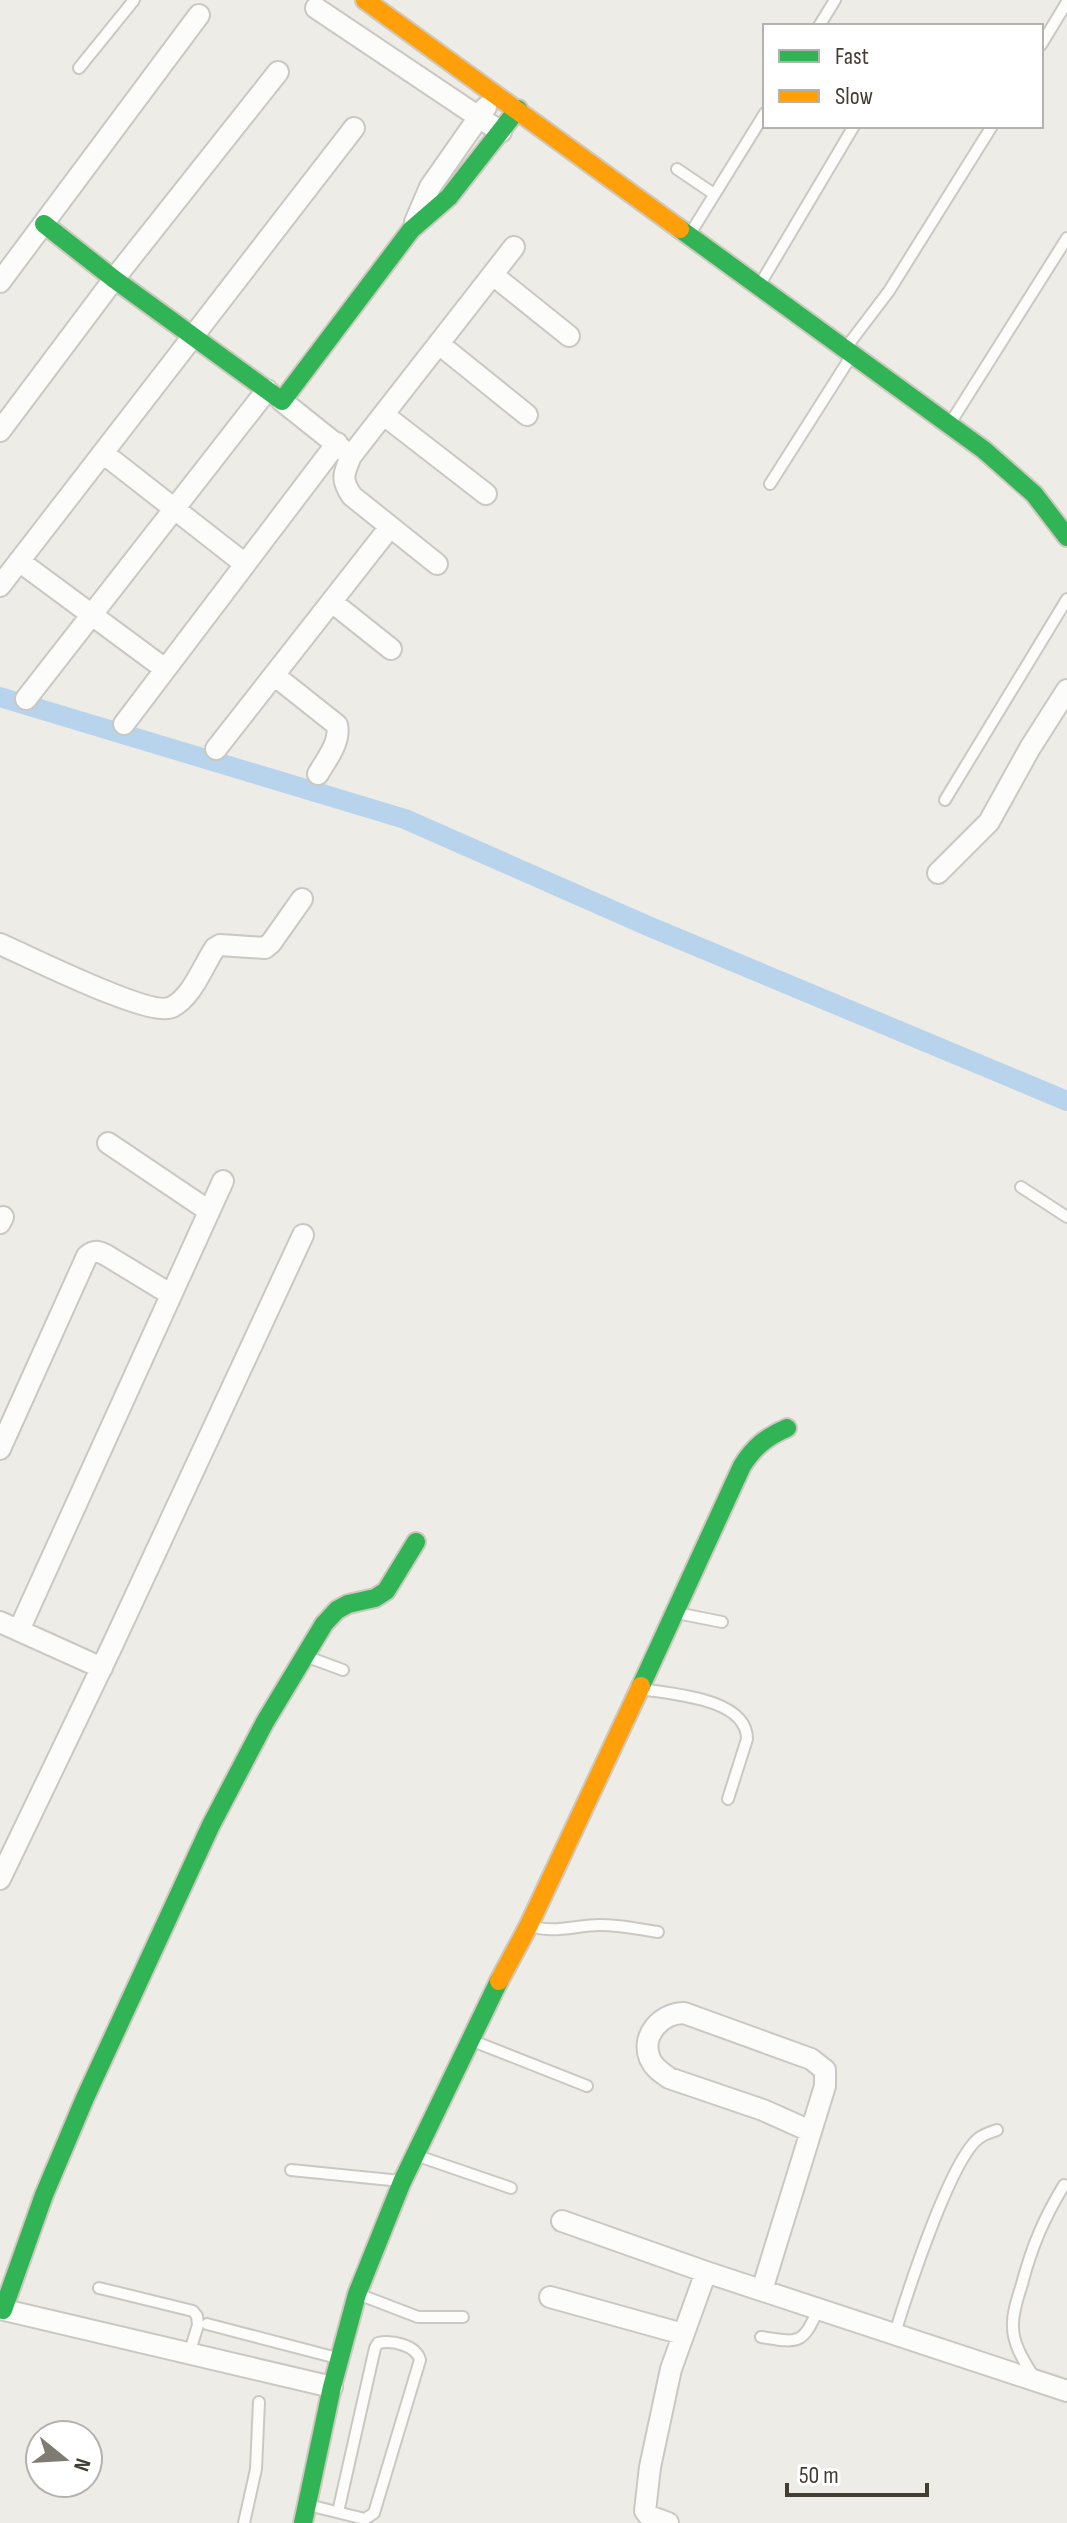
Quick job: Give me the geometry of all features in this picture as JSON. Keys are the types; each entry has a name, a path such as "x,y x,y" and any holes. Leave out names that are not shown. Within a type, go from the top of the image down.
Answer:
{"street":[{"path":"365,0 496,92 847,354 949,425 1028,489 1067,537"},
{"path":"316,8 501,132"},
{"path":"0,282 199,15"},
{"path":"0,431 114,279 278,72"},
{"path":"411,230 430,187 496,92"},
{"path":"26,699 174,508 274,395 411,230 449,197 518,109"},
{"path":"0,586 354,128"},
{"path":"44,224 344,450"},
{"path":"124,724 245,564 344,450 384,415 514,247"},
{"path":"493,275 569,336"},
{"path":"439,344 527,415"},
{"path":"384,415 486,494"},
{"path":"344,450 343,475 345,486 352,496 437,564"},
{"path":"103,453 245,564"},
{"path":"216,749 390,527"},
{"path":"19,561 165,669"},
{"path":"332,602 391,649"},
{"path":"274,675 337,725 339,733 335,744 318,774"},
{"path":"938,873 989,822 1067,690"},
{"path":"0,944 114,995 165,1010 185,997 215,948 220,945 265,948 302,899"},
{"path":"108,1143 209,1211"},
{"path":"102,1668 10,1626 223,1181"},
{"path":"0,1879 102,1668 303,1235"},
{"path":"0,1449 87,1256 98,1251 170,1294"},
{"path":"303,2523 332,2387 357,2294 402,2182 500,1978 529,1925 742,1466 755,1446 787,1428"},
{"path":"332,2387 1,2309 85,2098 211,1825 265,1722 303,1656 337,1610 348,1604 375,1598 386,1591 416,1542"},
{"path":"762,2290 810,2131 826,2078 825,2070 820,2064 762,2040 684,2013 674,2013 653,2027 647,2046 648,2056 655,2068 669,2078 763,2110 810,2131"},
{"path":"562,2221 1067,2391"},
{"path":"668,2523 649,2516 645,2511 645,2499 671,2369 706,2272"},
{"path":"550,2297 683,2334"}],"lane":[{"path":"79,68 134,0"},
{"path":"820,24 835,0"},
{"path":"1043,42 1067,2"},
{"path":"689,236 763,116"},
{"path":"759,288 853,128"},
{"path":"770,484 847,354 991,128"},
{"path":"677,169 714,194"},
{"path":"949,425 1067,238"},
{"path":"945,800 1067,599"},
{"path":"1021,1187 1067,1217"},
{"path":"675,1613 722,1622"},
{"path":"303,1656 343,1670"},
{"path":"639,1689 702,1699 729,1711 743,1722 747,1739 728,1799"},
{"path":"529,1925 542,1930 605,1925 658,1932"},
{"path":"471,2040 587,2086"},
{"path":"895,2333 914,2274 951,2183 979,2138 997,2130"},
{"path":"416,2155 511,2188"},
{"path":"291,2170 402,2182"},
{"path":"1035,2380 1016,2343 1013,2328 1016,2304 1032,2246 1064,2185"},
{"path":"99,2288 193,2311 198,2325 189,2354"},
{"path":"357,2294 418,2317 463,2317"},
{"path":"761,2337 790,2342 800,2339 808,2332 819,2308"},
{"path":"207,2324 340,2359"},
{"path":"307,2504 365,2519 374,2513 420,2360 413,2349 386,2341 378,2343 375,2348 338,2512"},
{"path":"244,2523 256,2469 259,2402"}],"waterway":[{"path":"0,697 405,819 648,926 1067,1101"}],"traffic: fast":[{"path":"44,224 282,401 411,230 449,197 518,109"},
{"path":"680,229 984,450 1034,494 1067,537"},
{"path":"641,1686 742,1466 761,1443 787,1428"},
{"path":"3,2310 44,2195 85,2098 211,1825 265,1722 324,1624 337,1610 348,1604 375,1598 386,1591 416,1542"},
{"path":"303,2523 332,2387 357,2294 402,2182 499,1981"}],"traffic: slow":[{"path":"365,0 680,229"},
{"path":"499,1981 529,1925 641,1686"}]}
